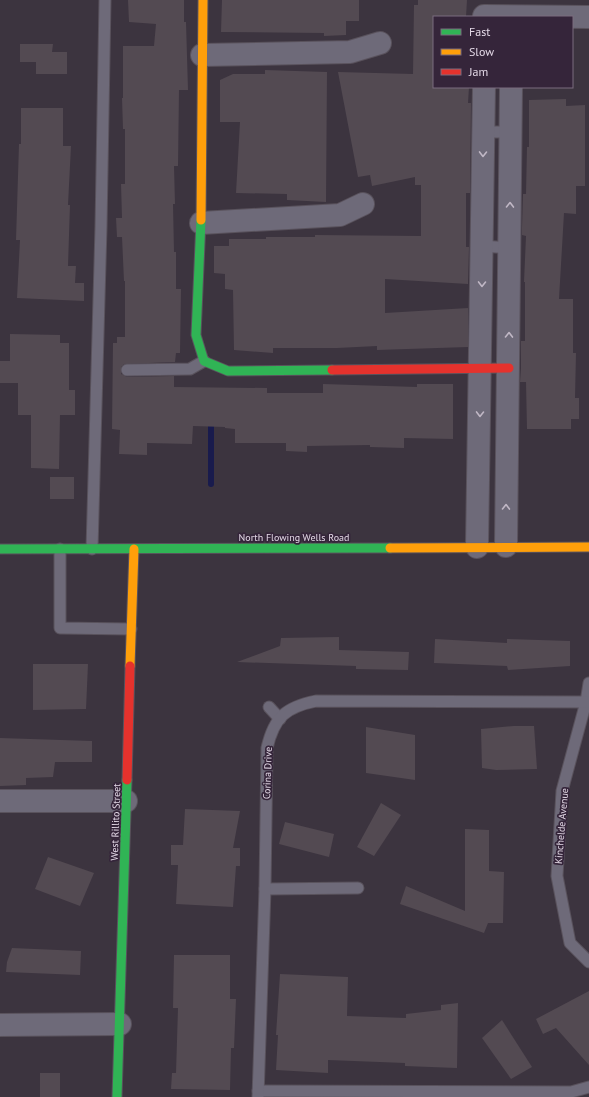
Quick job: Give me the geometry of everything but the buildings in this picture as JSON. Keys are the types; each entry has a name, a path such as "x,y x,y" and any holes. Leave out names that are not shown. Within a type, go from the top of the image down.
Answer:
{"street":[{"path":"203,0 201,222 196,335 204,361 228,371 509,368"},
{"path":"484,11 512,11 589,16"},
{"path":"202,56 350,52 380,43"},
{"path":"477,547 481,368 484,88"},
{"path":"506,546 512,88"},
{"path":"201,222 340,215 363,204"},
{"name":"North Flowing Wells Road","path":"0,549 506,546 589,547"},
{"name":"West Rillito Street","path":"117,1097 134,548"},
{"path":"0,800 126,801"},
{"path":"0,1025 120,1024"}],"lane":[{"path":"92,549 101,227 105,0"},
{"path":"483,132 511,132"},
{"path":"482,246 510,248"},
{"path":"127,370 190,368 204,361"},
{"path":"60,549 60,628 131,629"},
{"name":"Kinchelde Avenue","path":"589,683 587,702 562,791 557,876 570,943 589,962"},
{"name":"Corina Drive","path":"258,1094 265,889 267,748 270,735 276,723 291,708 316,701 587,702"},
{"path":"269,707 280,719"},
{"path":"265,889 358,888"},
{"path":"258,1094 570,1092 589,1087"}],"waterway":[{"path":"211,419 211,484"}],"traffic: fast":[{"path":"201,220 196,335 204,361 228,371 332,370"},
{"path":"0,549 390,548"},
{"path":"117,1097 127,780"}],"traffic: slow":[{"path":"201,220 203,0"},
{"path":"390,548 589,547"},
{"path":"130,666 134,549"}],"traffic: jam":[{"path":"332,370 509,368"},
{"path":"127,780 130,666"}]}
